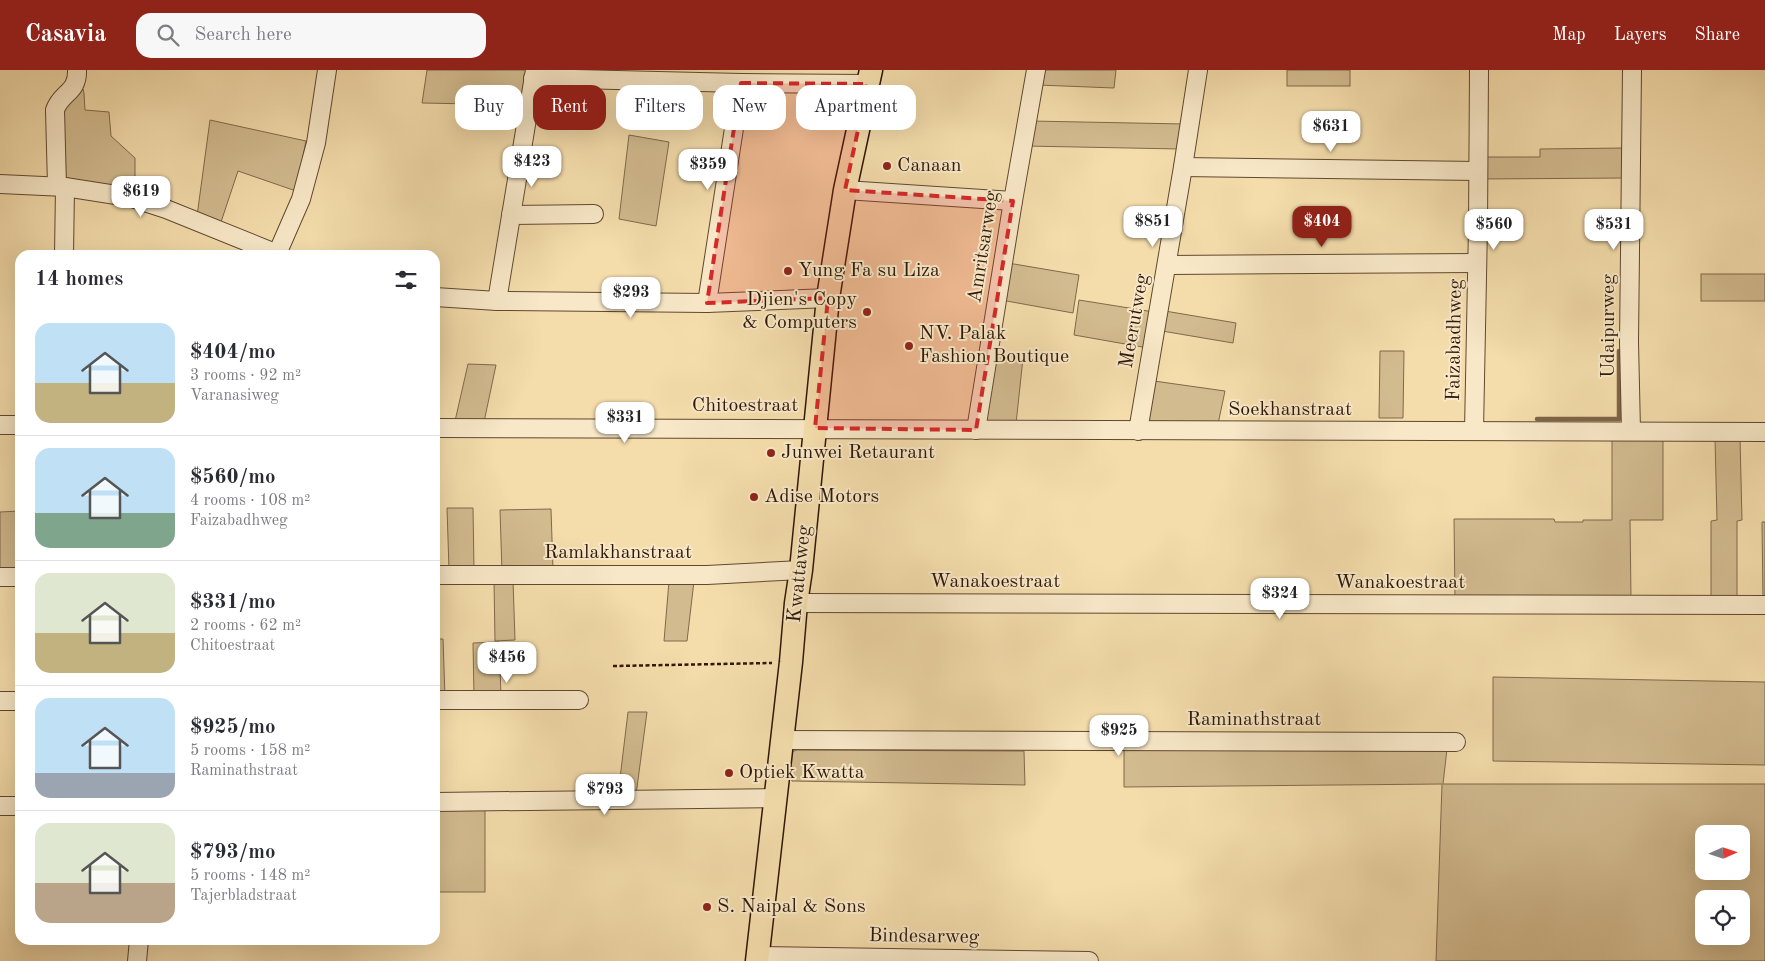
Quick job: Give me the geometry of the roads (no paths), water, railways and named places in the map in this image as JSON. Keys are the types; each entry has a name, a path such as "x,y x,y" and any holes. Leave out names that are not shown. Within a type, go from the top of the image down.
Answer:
{"main road":[{"name":"Kwattaweg","path":"757,959 801,570 828,298 845,190 870,77"}],"street":[{"path":"64,250 55,110 59,100 74,88 77,82 77,70"},
{"path":"273,250 301,199 316,143 327,70"},
{"name":"Amritsarweg","path":"976,430 1036,70"},
{"name":"Meerutweg","path":"1138,431 1198,70"},
{"name":"Faizabadhweg","path":"1474,431 1479,70"},
{"name":"Udaipurweg","path":"1631,431 1629,342 1632,70"},
{"path":"497,301 534,74 741,83 870,77"},
{"path":"707,303 741,83"},
{"path":"1183,167 1478,171"},
{"path":"0,184 61,186 129,197 166,209 264,250"},
{"path":"845,190 1013,201"},
{"path":"511,215 594,214"},
{"path":"1167,265 1477,263"},
{"path":"440,297 497,301 707,303 828,298"},
{"path":"0,425 15,425"},
{"name":"Chitoestraat","path":"440,428 815,428"},
{"name":"Soekhanstraat","path":"815,428 1138,431 1765,432"},
{"name":"Ramlakhanstraat","path":"440,575 707,575 801,570"},
{"path":"0,577 15,577"},
{"name":"Wanakoestraat","path":"796,602 1765,605"},
{"path":"440,700 579,700"},
{"path":"0,701 15,701"},
{"name":"Raminathstraat","path":"782,740 1456,742"},
{"path":"440,802 775,798"},
{"path":"0,806 15,806"},
{"path":"137,961 139,945"},
{"name":"Bindesarweg","path":"757,959 1090,961"}],"waterway":[{"path":"1537,419 1619,419 1619,351"}],"place":[{"name":"Canaan","path":"887,166"},
{"name":"Yung Fa su Liza","path":"788,271"},
{"name":"Djien's Copy & Computers","path":"867,312"},
{"name":"NV. Palak Fashion Boutique","path":"909,346"},
{"name":"Junwei Retaurant","path":"771,453"},
{"name":"Adise Motors","path":"754,497"},
{"name":"Optiek Kwatta","path":"729,773"},
{"name":"S. Naipal & Sons","path":"707,907"}]}
